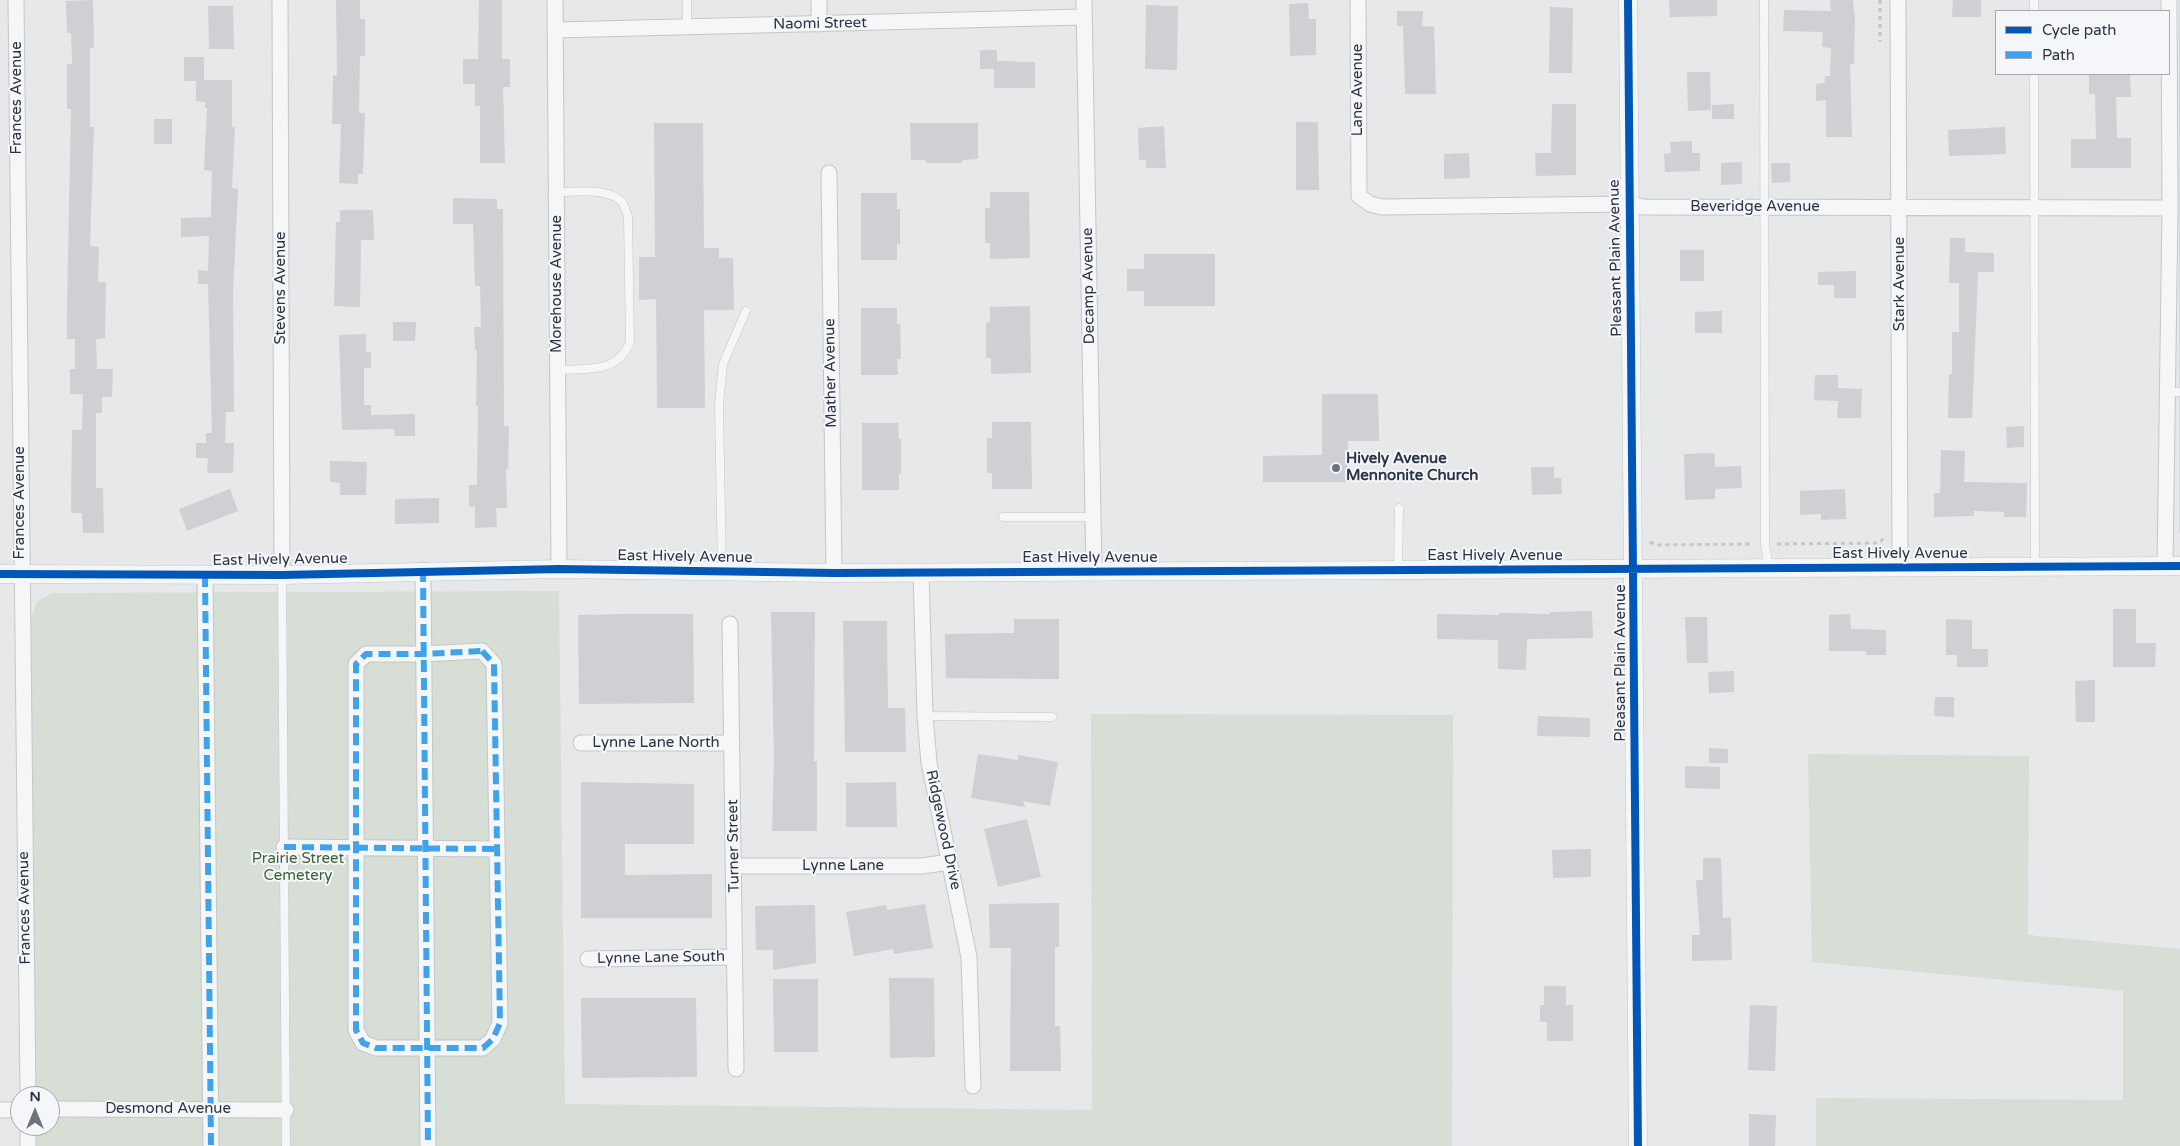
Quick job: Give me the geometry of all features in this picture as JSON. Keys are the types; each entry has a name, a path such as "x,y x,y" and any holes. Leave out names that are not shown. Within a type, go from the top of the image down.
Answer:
{"street":[{"name":"Frances Avenue","path":"16,0 28,1086"},
{"name":"Stevens Avenue","path":"280,0 282,575"},
{"name":"Morehouse Avenue","path":"555,0 559,568"},
{"path":"819,0 820,24"},
{"name":"Decamp Avenue","path":"1084,0 1094,572"},
{"name":"Lane Avenue","path":"1358,0 1358,180"},
{"name":"Pleasant Plain Avenue","path":"1628,0 1638,1146"},
{"name":"Stark Avenue","path":"1898,0 1900,568"},
{"name":"Naomi Street","path":"556,30 1084,17"},
{"path":"2169,75 2174,392 2173,566"},
{"name":"Mather Avenue","path":"829,173 834,573"},
{"name":"Beveridge Avenue","path":"1358,180 1359,196 1370,204 1382,207 1629,204 1643,207 2170,208"},
{"name":"East Hively Avenue","path":"0,574 282,575 559,568 834,573 2173,566"},
{"path":"423,570 428,1146"},
{"name":"Ridgewood Drive","path":"921,572 925,716 929,762 969,957 973,1086"},
{"path":"205,575 211,1146"},
{"name":"Turner Street","path":"730,624 735,866 736,1069"},
{"path":"482,651 494,664 500,1023 493,1039 483,1048 376,1048 363,1043 356,1030 358,848 356,664 366,654 424,654 482,651"},
{"name":"Lynne Lane North","path":"581,743 732,743"},
{"path":"284,847 425,850 497,849"},
{"name":"Lynne Lane","path":"735,866 922,866 950,862"},
{"name":"Lynne Lane South","path":"588,960 734,957"},
{"name":"Desmond Avenue","path":"60,1110 210,1108 286,1110"}],"lane":[{"path":"687,0 687,27"},
{"path":"1764,0 1765,544 1769,568"},
{"path":"2034,75 2036,208 2035,567"},
{"path":"557,192 597,192 613,196 622,203 628,216 630,342 625,354 615,363 605,367 558,370"},
{"path":"722,571 719,405 723,364 746,311"},
{"path":"1398,570 1399,508"},
{"path":"1003,517 1093,517"},
{"path":"282,575 286,1146"},
{"path":"925,716 1052,717"}],"shaded area":[{"path":"2180,0 2180,535 2179,532"}],"green space":[{"name":"Prairie Street Cemetery","path":"559,591 565,1104 1092,1110 1091,714 1453,715 1452,1146 36,1146 36,1136 60,1136 60,1086 36,1086 31,618 37,602 52,593"},
{"path":"1808,754 2029,756 2028,935 2180,949 2180,1146 1816,1146 1816,1098 2123,1100 2123,991 1812,962"}],"building":[{"path":"93,0 94,48 90,48 90,127 94,127 90,246 99,247 98,282 106,282 105,338 96,339 97,369 113,369 112,397 102,397 102,413 96,413 96,488 103,488 104,533 83,533 82,513 71,513 72,430 82,430 83,394 70,394 70,369 75,369 75,339 67,339 71,109 67,109 67,64 72,64 71,33 67,33 66,1"},
{"path":"336,0 360,0 360,19 365,19 365,56 360,56 359,113 365,113 363,174 358,174 358,184 339,183 341,124 332,124 333,75 337,76"},
{"path":"479,0 502,0 502,59 510,59 510,87 503,87 505,163 480,163 480,106 475,106 475,84 463,84 463,59 478,59"},
{"path":"1669,0 1717,0 1717,16 1670,17"},
{"path":"1830,0 1853,0 1855,18 1854,64 1850,64 1852,137 1826,137 1826,100 1816,101 1816,84 1825,83 1825,76 1830,76 1831,48 1822,47 1823,32 1783,31 1784,10 1831,11"},
{"path":"1953,0 1981,0 1981,17 1952,17"},
{"path":"1308,3 1309,19 1316,19 1316,55 1290,56 1289,4"},
{"path":"1146,5 1178,6 1177,70 1145,69"},
{"path":"208,6 233,6 234,49 209,49"},
{"path":"1550,7 1573,8 1572,73 1549,73"},
{"path":"1397,11 1423,11 1422,26 1434,27 1436,94 1405,94 1403,26 1397,26"},
{"path":"980,50 997,50 997,61 1035,62 1035,88 994,88 994,69 980,69"},
{"path":"184,57 204,57 204,80 232,80 232,127 235,127 232,188 238,189 233,292 234,412 226,412 225,443 234,443 233,473 207,473 208,458 196,458 196,443 206,443 206,433 212,433 208,284 198,284 198,270 208,271 209,236 181,237 181,218 211,217 212,171 204,170 207,108 205,108 205,102 196,101 196,81 184,81"},
{"path":"1687,72 1710,72 1711,110 1688,111"},
{"path":"2089,75 2130,75 2131,97 2116,97 2117,138 2131,138 2131,168 2071,168 2071,139 2096,139 2095,94 2089,94"},
{"path":"1552,104 1576,104 1576,175 1536,176 1535,153 1551,153"},
{"path":"1734,104 1734,119 1712,119 1712,105"},
{"path":"154,119 172,119 172,144 154,144"},
{"path":"1296,122 1318,122 1319,190 1296,190"},
{"path":"654,123 703,123 704,248 719,248 719,258 733,258 734,310 704,310 705,408 657,408 656,299 639,300 639,257 655,257"},
{"path":"910,123 978,123 978,159 962,160 962,163 926,163 926,160 911,160"},
{"path":"1164,126 1166,168 1146,168 1146,160 1139,160 1138,128"},
{"path":"2005,127 2006,154 1949,156 1948,130"},
{"path":"1692,141 1692,153 1700,153 1700,171 1665,172 1664,154 1671,153 1670,142"},
{"path":"1469,153 1470,178 1444,179 1444,154"},
{"path":"1742,162 1742,184 1721,185 1721,163"},
{"path":"1771,163 1790,163 1790,182 1772,183"},
{"path":"990,192 1029,192 1030,258 990,259 990,243 985,243 985,208 990,208"},
{"path":"861,193 897,193 897,209 900,209 900,244 897,244 897,260 861,260"},
{"path":"453,198 497,199 497,209 503,209 504,426 509,426 508,469 506,469 507,508 496,508 497,527 475,528 475,506 469,507 469,485 477,485 477,350 475,350 474,327 481,327 480,286 475,286 473,224 453,224"},
{"path":"340,210 373,210 374,240 361,240 360,307 334,306 336,222 340,222"},
{"path":"1950,238 1965,238 1965,252 1994,253 1994,272 1978,272 1972,418 1948,418 1949,374 1952,374 1952,332 1959,332 1959,283 1949,283"},
{"path":"1680,250 1704,250 1704,281 1680,281"},
{"path":"1144,254 1215,254 1215,306 1144,306 1144,291 1127,291 1127,269 1144,269"},
{"path":"1856,271 1856,298 1834,298 1834,285 1818,285 1818,272"},
{"path":"1030,306 1031,373 991,374 991,358 986,358 986,323 990,322 990,307"},
{"path":"861,308 897,308 897,324 900,324 901,359 897,359 898,375 861,375"},
{"path":"1722,311 1722,333 1695,333 1695,312"},
{"path":"393,322 416,322 415,341 393,341"},
{"path":"366,334 366,352 371,352 371,368 364,368 364,405 371,405 371,415 415,414 415,436 395,436 394,429 342,430 339,335"},
{"path":"1815,375 1838,375 1838,388 1862,389 1861,418 1837,418 1838,401 1814,400"},
{"path":"1322,394 1378,394 1379,441 1348,441 1348,482 1263,482 1263,456 1322,455"},
{"path":"992,422 1031,422 1032,489 992,489 992,473 987,473 987,438 992,438"},
{"path":"862,423 898,423 899,439 901,439 899,490 862,490"},
{"path":"2024,426 2024,447 2007,448 2006,427"},
{"path":"1941,450 1965,451 1964,482 2027,483 2026,517 2004,517 2004,512 1974,511 1974,516 1934,517 1934,493 1940,493"},
{"path":"1714,453 1715,467 1741,466 1742,488 1715,489 1715,499 1685,500 1684,454"},
{"path":"330,461 367,462 366,495 340,495 340,483 330,482"},
{"path":"1531,467 1554,467 1554,478 1561,478 1562,494 1532,495"},
{"path":"230,489 238,511 187,531 179,509"},
{"path":"1845,489 1846,519 1821,520 1821,514 1800,515 1800,491"},
{"path":"439,498 439,523 395,524 395,499"},
{"path":"2113,609 2136,609 2136,643 2156,643 2155,667 2113,667"},
{"path":"1592,611 1593,638 1527,639 1526,670 1498,669 1498,640 1437,639 1437,614 1499,615 1499,613 1550,614 1550,612"},
{"path":"771,612 815,612 814,761 817,761 817,831 772,831 774,761"},
{"path":"693,614 694,703 579,704 578,615"},
{"path":"1850,614 1851,629 1886,630 1886,655 1866,655 1866,651 1829,651 1829,615"},
{"path":"1685,617 1707,617 1708,663 1687,663"},
{"path":"1014,619 1059,619 1059,679 946,678 945,634 1014,633"},
{"path":"1946,619 1972,620 1972,649 1988,649 1988,667 1957,667 1957,655 1946,655"},
{"path":"843,621 887,621 888,708 905,708 906,752 845,752"},
{"path":"1734,671 1734,692 1709,693 1708,672"},
{"path":"2095,680 2095,722 2076,722 2075,681"},
{"path":"1935,697 1954,697 1954,717 1934,716"},
{"path":"1538,716 1590,718 1590,737 1537,736"},
{"path":"1709,748 1728,749 1728,763 1709,763"},
{"path":"978,754 1018,760 1018,755 1058,762 1050,806 1023,801 1025,807 971,798"},
{"path":"1685,766 1720,767 1720,789 1685,788"},
{"path":"581,782 694,784 694,844 625,844 625,875 712,874 712,918 581,918"},
{"path":"896,782 897,827 846,827 846,783"},
{"path":"1027,819 1041,877 998,887 984,829"},
{"path":"1591,849 1591,877 1553,878 1552,850"},
{"path":"1703,858 1721,858 1723,918 1731,917 1732,960 1692,961 1692,935 1700,935 1696,880 1703,880"},
{"path":"1059,903 1059,947 1055,947 1055,1026 1060,1026 1061,1071 1010,1071 1011,948 990,948 989,904"},
{"path":"925,904 933,948 894,954 893,949 854,956 846,912 886,905 887,910"},
{"path":"815,905 816,963 773,970 773,950 756,950 755,906"},
{"path":"889,978 934,978 935,1057 890,1058"},
{"path":"773,979 818,979 818,1052 774,1052"},
{"path":"1544,986 1566,986 1566,1005 1573,1005 1573,1041 1547,1041 1547,1022 1540,1022 1540,1005 1544,1005"},
{"path":"581,998 696,998 697,1077 582,1078"},
{"path":"1750,1005 1777,1006 1775,1071 1748,1070"},
{"path":"1749,1114 1776,1115 1775,1146 1749,1146"}],"marked path":[{"path":"423,570 428,1146"},
{"path":"205,575 211,1146"},
{"path":"482,651 494,664 500,1023 493,1039 483,1048 376,1048 363,1043 356,1030 356,664 366,654 482,651"},
{"path":"284,847 497,849"}],"cycle path":[{"path":"1628,0 1638,1146"},
{"path":"0,574 282,575 559,569 834,573 2180,566"}],"place":[{"name":"Hively Avenue Mennonite Church","path":"1336,468"}]}
